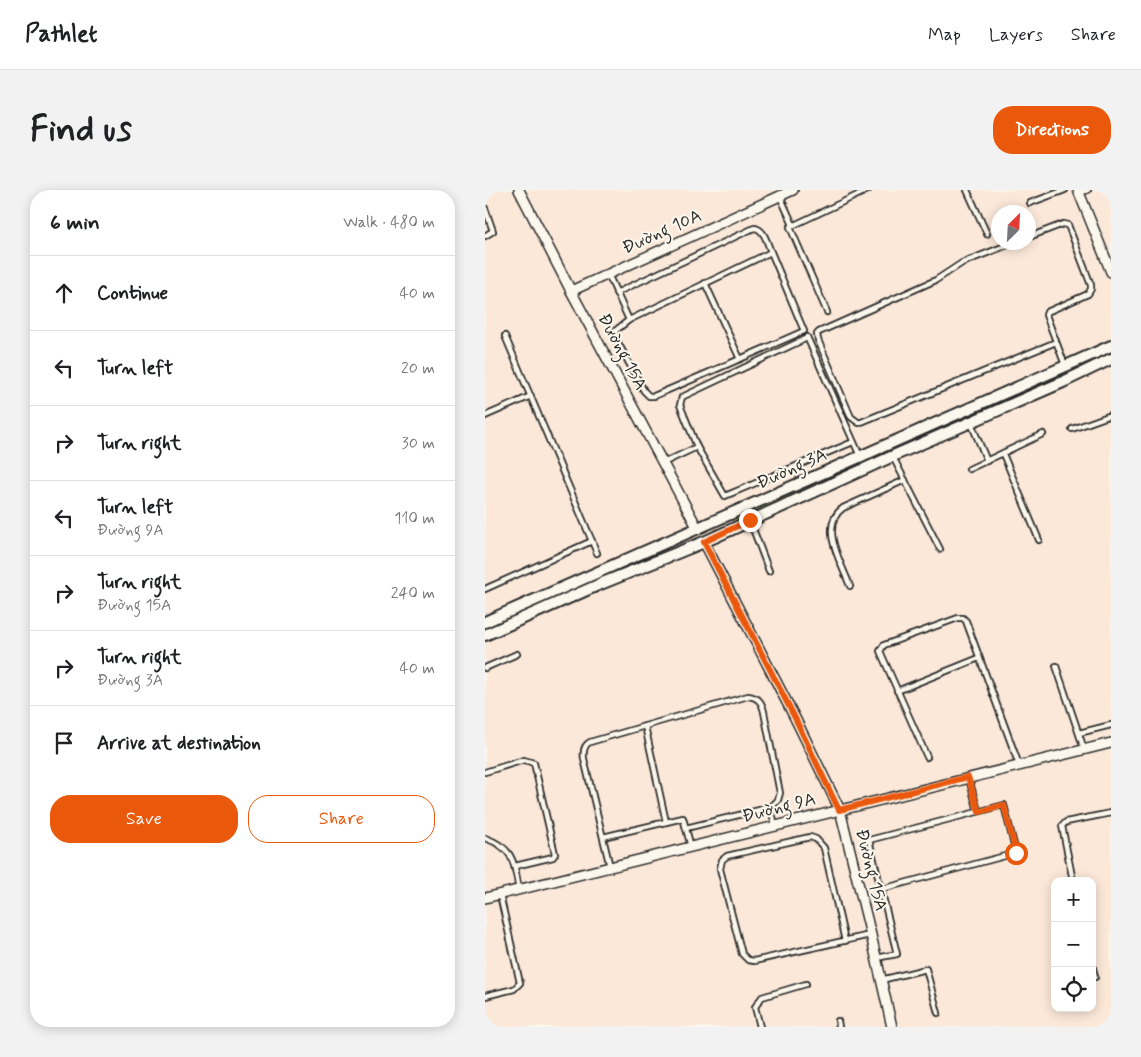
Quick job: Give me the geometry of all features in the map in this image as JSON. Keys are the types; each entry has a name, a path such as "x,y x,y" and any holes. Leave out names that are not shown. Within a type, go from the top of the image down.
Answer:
{"street":[{"name":"Đường 15A","path":"519,190 698,529"},
{"name":"Đường 10A","path":"571,291 793,190"},
{"path":"1082,191 1110,268"},
{"name":"Đường 3A","path":"485,622 1111,346"},
{"name":"Đường 3A","path":"485,635 598,585 704,542 1111,359"},
{"path":"698,529 704,542"},
{"name":"Đường 15A","path":"704,542 795,718 839,810 892,1027"},
{"name":"Đường 9A","path":"485,898 1111,743"}],"lane":[{"path":"827,312 790,227 868,190"},
{"path":"967,190 987,234"},
{"path":"1029,204 1065,190"},
{"path":"780,196 793,225"},
{"path":"485,208 493,231 485,236"},
{"path":"1036,234 1063,224 1068,225 1091,285 1091,289 1087,294 1047,312 1046,315 1065,365"},
{"path":"617,293 754,228 761,230 860,456"},
{"path":"995,250 962,263 936,280 817,334 851,417 859,423 1056,342"},
{"path":"771,252 629,320 615,331 616,339 645,391 649,396 654,396 804,331"},
{"path":"609,274 629,320"},
{"path":"705,284 740,359"},
{"path":"505,336 597,553"},
{"path":"807,338 682,397 680,405 697,447 725,496 853,442"},
{"path":"485,416 531,396"},
{"path":"1072,429 1111,415"},
{"path":"971,422 987,462"},
{"path":"969,469 1043,434"},
{"path":"663,463 697,447"},
{"path":"1003,454 1039,540"},
{"path":"893,456 940,548"},
{"path":"850,586 831,536 835,517 843,508 905,480"},
{"path":"750,520 769,571"},
{"path":"485,588 592,541"},
{"path":"927,757 880,651 884,645 958,618 963,618 966,621 1019,765"},
{"path":"485,668 517,654"},
{"path":"897,691 979,658"},
{"path":"1057,666 1084,749"},
{"path":"610,867 584,759 585,748 591,742 748,696 757,698 763,707 780,793 778,800 771,807 686,828"},
{"path":"1079,733 1111,725"},
{"path":"645,726 666,822"},
{"path":"485,772 525,760 534,763 555,854 553,857 515,866"},
{"path":"968,777 979,812"},
{"path":"876,958 897,954 881,890 869,840 1004,805 1016,853 881,890"},
{"path":"771,807 775,826"},
{"path":"1072,877 1062,826 1066,822 1111,812"},
{"path":"603,837 683,818 691,847"},
{"path":"845,941 824,848 816,839 810,837 797,839 727,856 722,860 720,869 742,954 747,960 754,961 845,941 871,935"},
{"path":"485,838 504,846 509,852 515,866 519,890"},
{"path":"485,996 514,989 520,983 500,894"},
{"path":"881,980 926,968 938,1013"},
{"path":"760,1027 755,1007 762,997 806,984"},
{"path":"838,1021 839,1027"}],"shaded area":[{"path":"485,190 1111,190 1111,1027 485,1027"}],"green space":[{"path":"1104,353 1106,357 825,480 733,523 732,519"},
{"path":"666,548 667,551 485,631 485,627"}],"route":[{"path":"750,520 704,542 795,718 839,810 968,777 979,812 1004,805 1016,853"}]}
